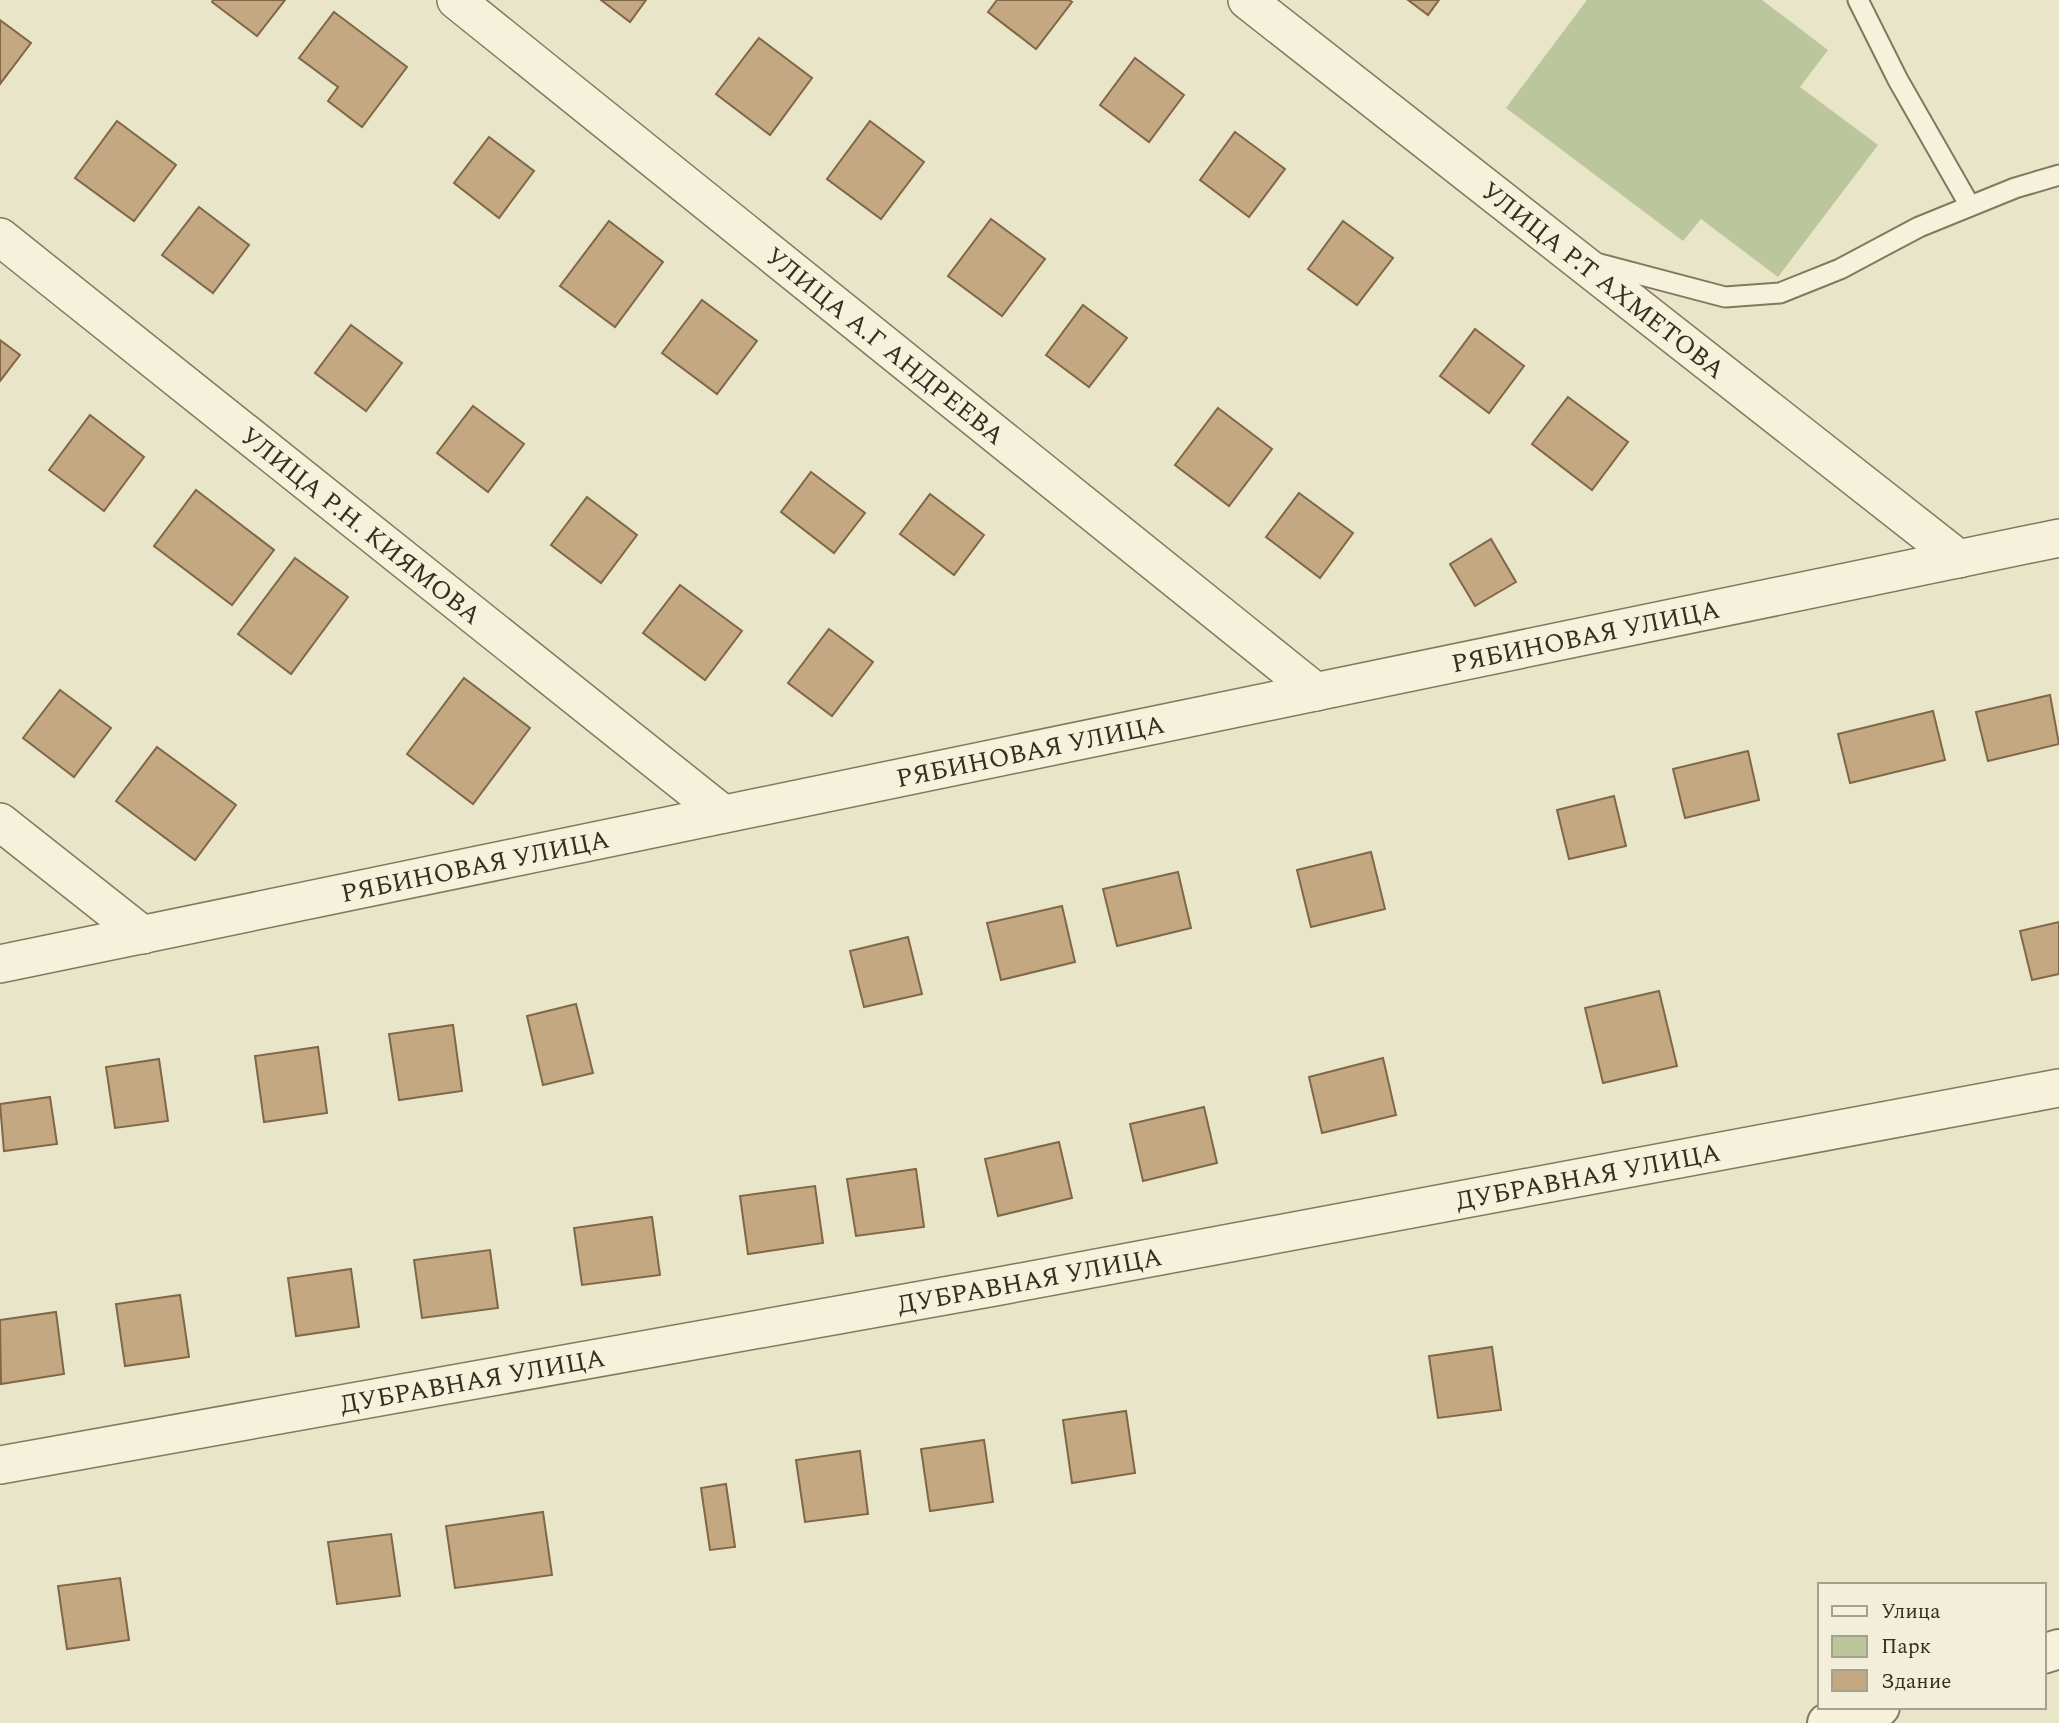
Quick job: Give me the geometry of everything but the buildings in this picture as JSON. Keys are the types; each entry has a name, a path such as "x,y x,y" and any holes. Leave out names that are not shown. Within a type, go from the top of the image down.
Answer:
{"street":[{"name":"УЛИЦА А.Г АНДРЕЕВА","path":"456,0 1316,692"},
{"name":"УЛИЦА Р.Т АХМЕТОВА","path":"1247,0 1959,559"},
{"name":"УЛИЦА Р.Н. КИЯМОВА","path":"0,237 723,814"},
{"name":"РЯБИНОВАЯ УЛИЦА","path":"0,964 2059,538"},
{"path":"0,822 143,935"},
{"name":"ДУБРАВНАЯ УЛИЦА","path":"0,1465 1000,1286 2059,1088"},
{"path":"1827,1723 1873,1709"}],"lane":[{"path":"1858,0 1898,80 1970,206"},
{"path":"1577,259 1725,297 1780,293 1840,269 1919,227 2015,188 2059,175"}],"green space":[{"path":"1587,0 1762,0 1828,50 1800,87 1878,145 1778,277 1701,219 1683,241 1506,108"}]}
